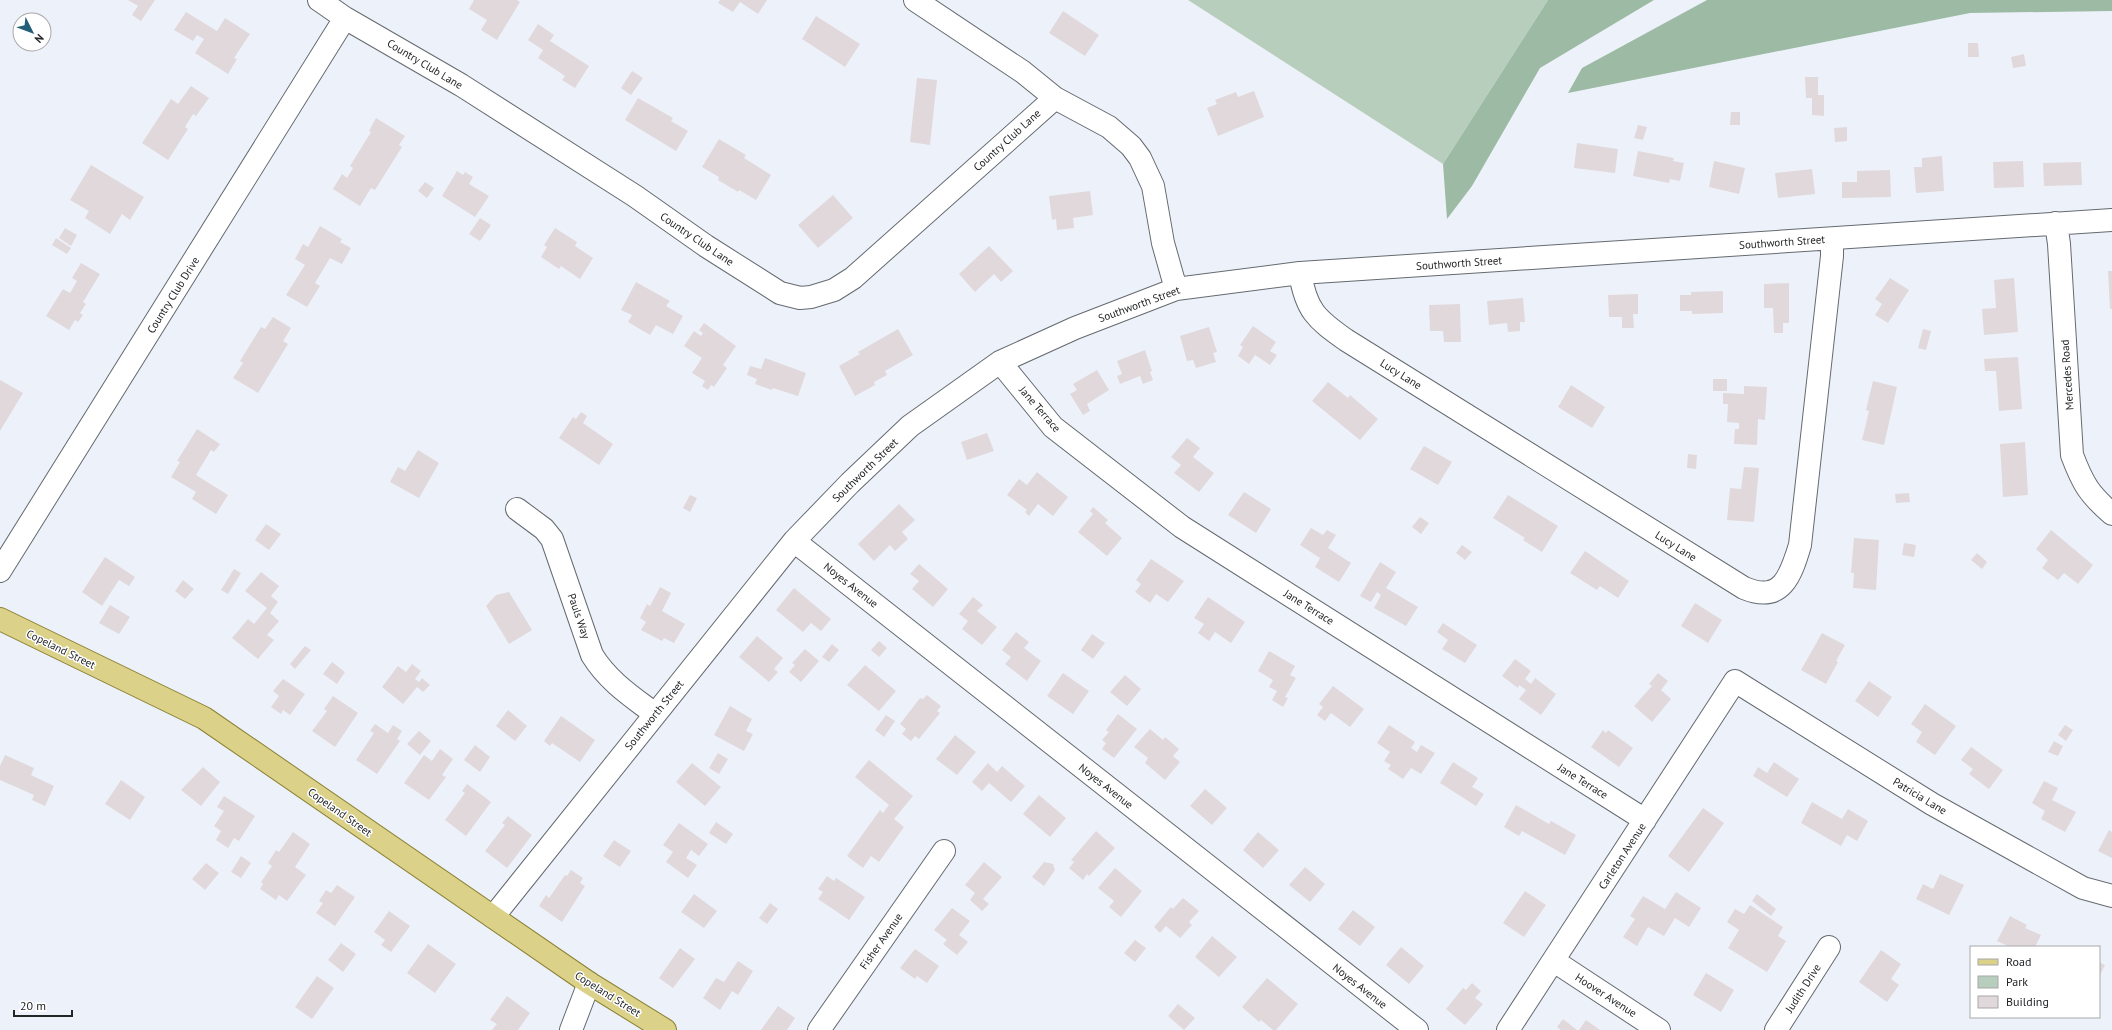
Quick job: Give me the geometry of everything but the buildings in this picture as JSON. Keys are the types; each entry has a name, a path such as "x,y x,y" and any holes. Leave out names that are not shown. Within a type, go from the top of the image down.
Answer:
{"main road":[{"name":"Copeland Street","path":"0,619 204,718 589,983 665,1030"}],"street":[{"name":"Country Club Lane","path":"319,0 345,18 461,85 635,196 706,246 780,293 800,298 834,290 853,278 1055,98"},
{"path":"915,0 1023,72 1055,98 1109,127 1131,146 1140,158 1153,186 1165,251 1176,289"},
{"name":"Country Club Drive","path":"0,571 345,18"},
{"name":"Southworth Street","path":"493,917 794,541 850,482 910,426 1000,362 1075,328 1176,289 1300,273 2112,220"},
{"name":"Mercedes Road","path":"2056,223 2059,244 2072,456 2081,480 2097,500 2112,514"},
{"name":"Lucy Lane","path":"1300,273 1308,304 1329,328 1346,340 1744,588 1754,592 1768,594 1777,590 1786,580 1793,568 1800,545 1832,256 1832,239"},
{"name":"Jane Terrace","path":"1000,362 1053,427 1182,527 1645,820"},
{"name":"Pauls Way","path":"517,509 544,529 552,539 592,655 600,668 617,685 655,714"},
{"name":"Noyes Avenue","path":"794,541 1417,1030"},
{"name":"Carleton Avenue","path":"1508,1030 1735,681"},
{"name":"Patricia Lane","path":"1735,681 1932,804 2083,888 2112,896"},
{"name":"Fisher Avenue","path":"819,1030 944,851"},
{"name":"Judith Drive","path":"1776,1030 1829,947"},
{"name":"Hoover Avenue","path":"1554,960 1659,1030"},
{"path":"572,1030 589,983"}],"green space":[{"path":"1188,0 1548,0 1443,164"},
{"path":"1548,0 1654,0 1540,68 1472,186 1447,219 1443,164"},
{"path":"1707,0 2112,0 2112,11 1970,13 1568,93 1582,68"}]}
